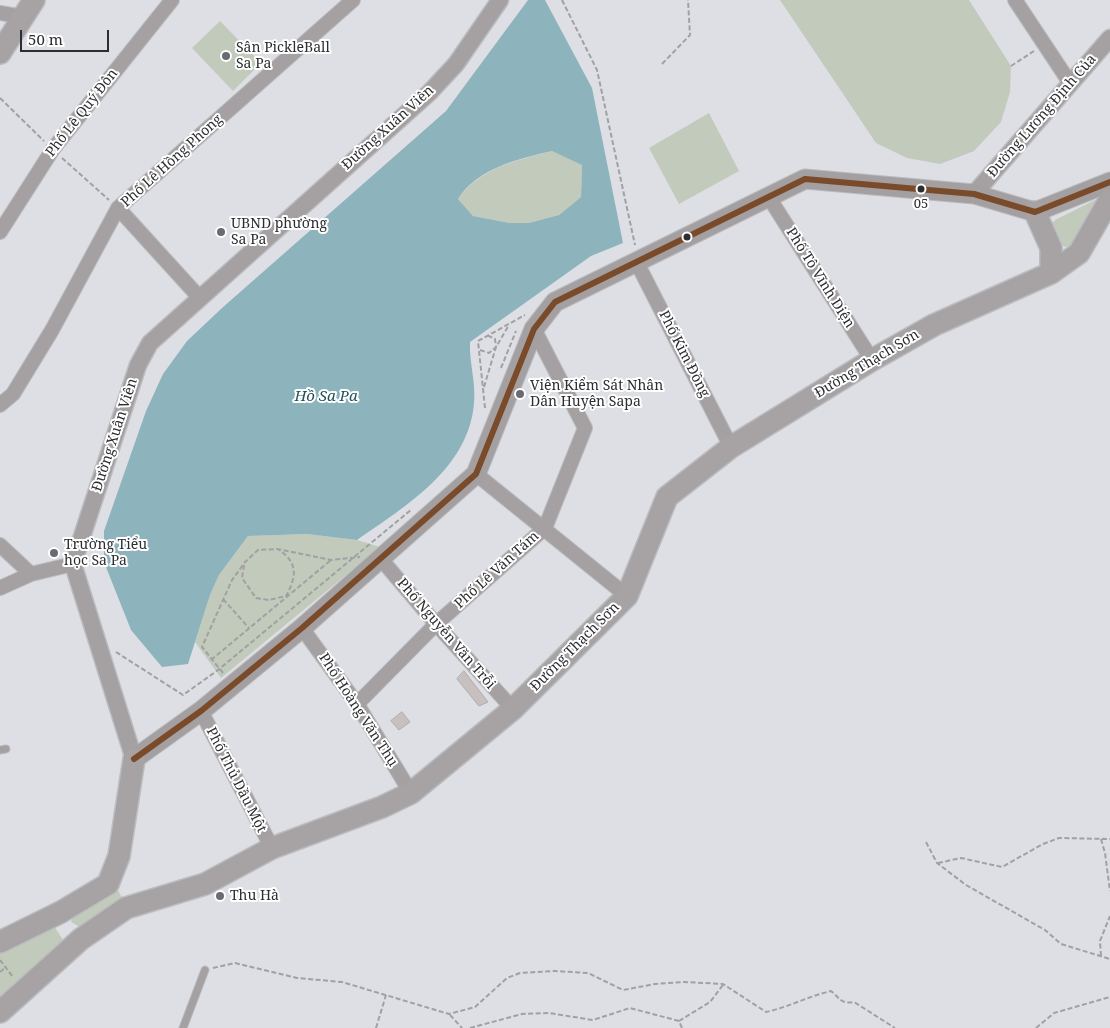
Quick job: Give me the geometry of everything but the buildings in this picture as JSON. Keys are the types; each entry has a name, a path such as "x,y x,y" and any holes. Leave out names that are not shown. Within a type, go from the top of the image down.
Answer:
{"main road":[{"path":"0,53 28,9"},
{"path":"0,942 62,912 108,884 119,856 134,759 201,711 302,628 476,474 524,327 556,302 636,255 805,179 974,194 1035,212 1110,182"},
{"name":"Đường Thạch Sơn","path":"0,1012 81,939 126,908 206,884 272,848 382,807 411,793 512,709 627,596 667,497 731,447 872,360 934,325 1051,273 1079,253 1110,199"},
{"path":"1035,212 1051,248 1051,273"},
{"path":"62,912 65,931 81,939"}],"street":[{"name":"Phố Lê Quý Đôn","path":"0,232 53,149 172,0"},
{"name":"Phố Lê Hồng Phong","path":"0,405 13,394 47,338 118,208 353,0"},
{"name":"Đường Xuân Viên","path":"72,564 138,365 150,343 429,93 456,64 500,0"},
{"path":"1015,0 1070,83"},
{"path":"0,13 28,9"},
{"name":"Đường Lương Định Của","path":"974,194 1110,38"},
{"name":"Phố Tô Vĩnh Diện","path":"768,196 872,360"},
{"path":"118,208 199,298"},
{"name":"Phố Kim Đồng","path":"636,255 731,447"},
{"name":"Phố Lê Văn Tám","path":"357,704 436,624 545,528 585,428 524,327"},
{"path":"476,474 627,596"},
{"path":"0,545 31,574"},
{"name":"Phố Nguyễn Văn Trỗi","path":"381,559 512,709"},
{"path":"0,588 31,574 72,564 134,759"},
{"name":"Phố Hoàng Văn Thụ","path":"302,628 357,704 411,793"},
{"name":"Phố Thủ Dầu Một","path":"201,711 272,848"}],"lane":[{"path":"183,1028 205,970"}],"path":[{"path":"562,0 597,70 636,255"},
{"path":"662,64 690,35 688,0"},
{"path":"1011,66 1044,44"},
{"path":"489,401 485,410 478,341 531,311 524,327 513,335 499,373"},
{"path":"483,390 496,347 509,324"},
{"path":"487,335 495,339 496,347"},
{"path":"480,350 489,353 496,347"},
{"path":"116,652 183,696 218,670 414,507"},
{"path":"218,670 202,647 232,580 245,562 258,550 277,549 331,560 355,556"},
{"path":"245,562 242,578 256,598 269,600 286,596 294,582 293,568 289,557 277,549"},
{"path":"211,660 331,560"},
{"path":"224,599 249,628"},
{"path":"937,863 961,858 1002,867 1043,844 1059,838 1110,839"},
{"path":"1101,839 1105,853 1110,891"},
{"path":"926,842 937,863 966,885 1045,930 1061,944 1110,959"},
{"path":"1100,956 1100,941 1110,916"},
{"path":"0,960 6,967 0,972"},
{"path":"205,970 235,963 297,978 342,982 450,1014 475,1007 507,978 520,973 554,971 588,973 623,990 655,984 684,982 723,984 766,1012 786,1007 811,996 832,991 839,1001 846,1004 854,1002 895,1028"},
{"path":"470,1028 522,1014 548,1013 593,1020 630,1008 679,1021 710,1002 723,984"},
{"path":"376,1028 386,995"},
{"path":"1036,1028 1054,1013 1110,997"},
{"path":"450,1014 462,1028"},
{"path":"679,1021 682,1028"}],"green space":[{"path":"780,0 969,0 1011,66 1010,92 1001,122 974,151 940,164 907,158 876,143"},
{"name":"Sân PickleBall Sa Pa","path":"220,21 261,63 233,91 192,48"},
{"path":"709,113 739,171 679,204 649,148"},
{"path":"552,151 582,164 581,197 559,215 530,223 510,223 473,216 458,199 467,188 488,173 513,162"},
{"path":"1099,198 1072,245 1065,247 1053,239 1050,226 1055,220"},
{"path":"307,534 357,540 380,547 221,678 195,642 210,595 219,575 248,536"},
{"path":"118,890 124,902 80,927 71,922 75,912"},
{"path":"54,926 65,943 0,1006 0,948"}],"water":[{"name":"Hồ Sa Pa","path":"528,0 545,0 592,88 623,243 591,256 470,342 474,403 470,426 448,466 432,483 414,499 357,540 307,534 248,536 219,575 210,595 188,664 162,667 131,630 104,562 104,531 146,411 163,374 187,341 222,308 446,111","holes":["552,151 582,165 581,197 559,215 529,223 510,223 473,216 458,199 466,188 488,172 526,158"]}],"transit line":[{"path":"134,759 201,711 302,628 476,474 534,329 555,302 805,179 974,194 1035,212 1110,182"}],"place":[{"name":"Sân PickleBall Sa Pa","path":"226,56"},
{"name":"05","path":"921,189"},
{"name":"UBND phường Sa Pa","path":"221,232"},
{"name":"Viện Kiểm Sát Nhân Dân Huyện Sapa","path":"520,394"},
{"name":"Trường Tiểu học Sa Pa","path":"54,553"},
{"name":"Thu Hà","path":"220,896"}]}
